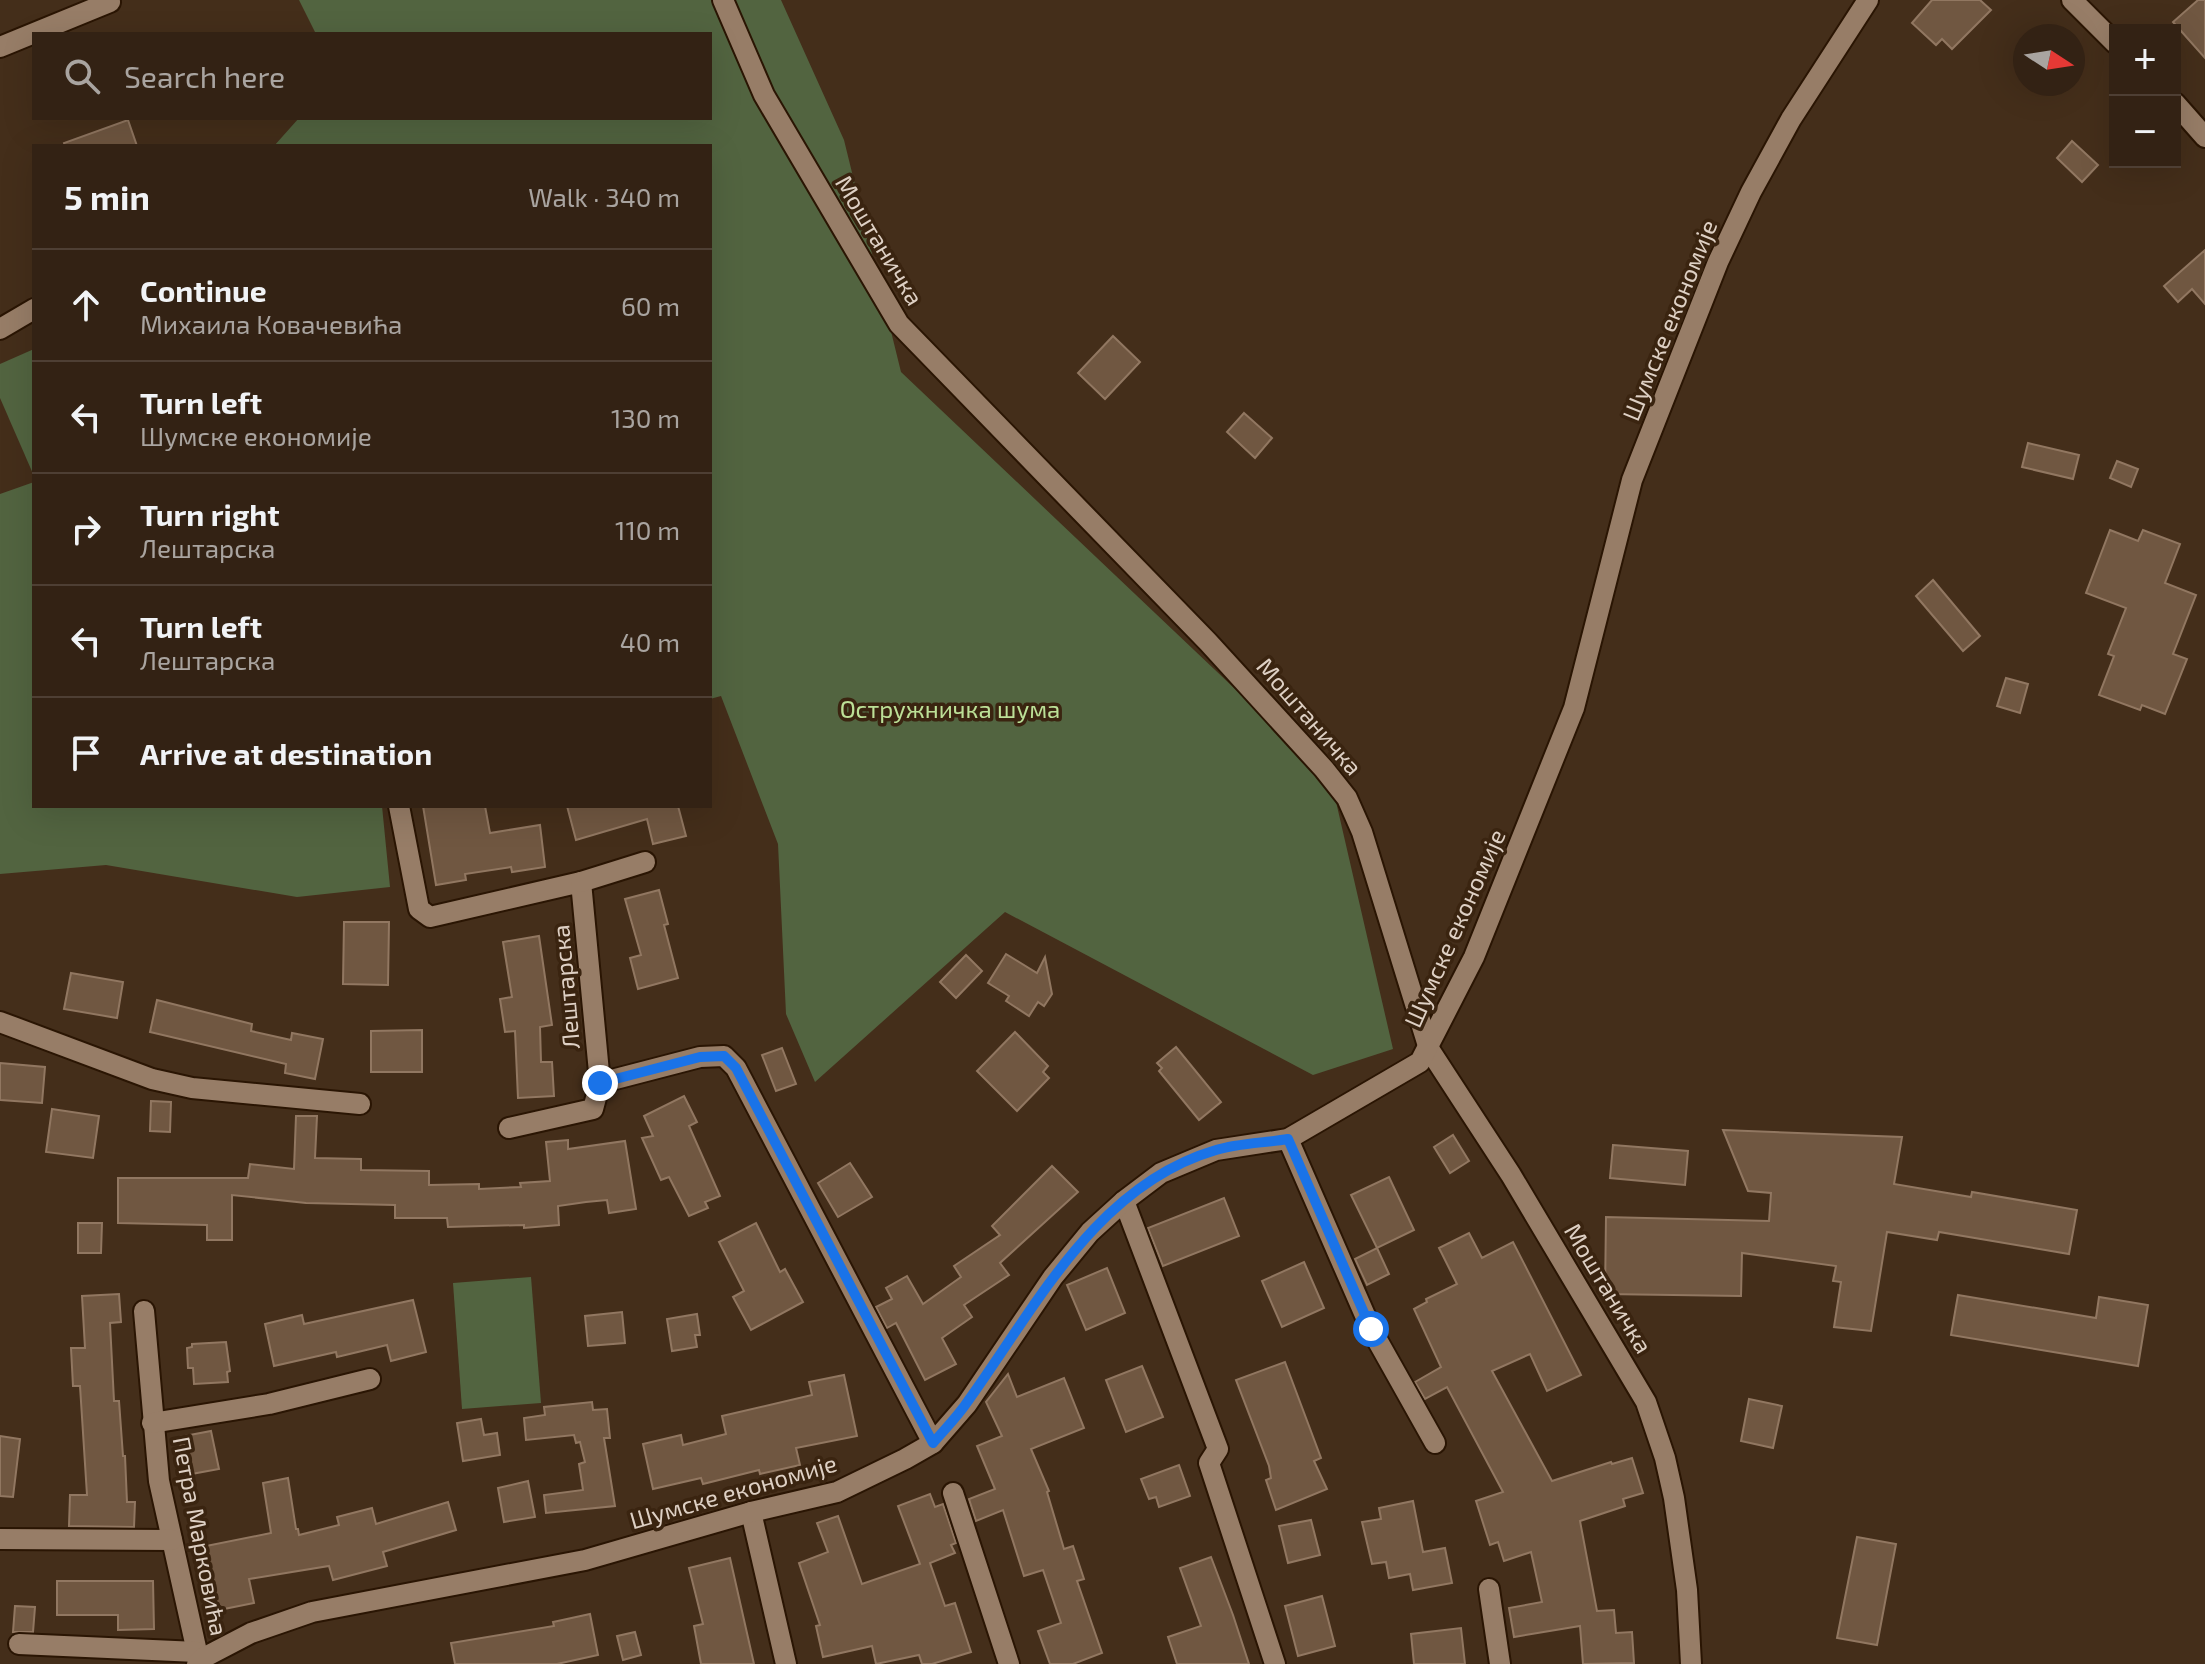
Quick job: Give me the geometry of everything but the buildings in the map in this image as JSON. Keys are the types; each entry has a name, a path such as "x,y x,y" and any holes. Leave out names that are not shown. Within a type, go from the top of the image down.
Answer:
{"street":[{"name":"Моштаничка","path":"723,0 764,95 899,324 1208,642 1347,798 1362,832 1429,1049 1511,1175 1646,1402 1665,1458 1674,1498 1687,1590 1691,1664"},
{"name":"Шумске економије","path":"199,1658 251,1633 312,1612 585,1560 751,1512 837,1492 905,1459 933,1443 967,1404 1053,1277 1090,1232 1124,1201 1161,1173 1216,1150 1288,1139 1420,1062 1474,957 1574,708 1632,480 1718,262 1751,192 1791,119 1868,0"},
{"path":"2072,0 2109,37"},
{"path":"37,32 110,2"},
{"path":"0,47 32,34"},
{"path":"2181,110 2205,137"},
{"path":"0,329 32,310"},
{"name":"Лештарска","path":"399,808 419,909 430,917 581,882 600,1083"},
{"path":"581,882 645,862"},
{"path":"0,1022 152,1079 192,1088 360,1104"},
{"path":"509,1128 593,1109 600,1083 700,1057 724,1056 736,1068 933,1443"},
{"path":"1288,1139 1371,1329 1435,1443"},
{"path":"1124,1201 1218,1449 1209,1463 1275,1664"},
{"name":"Петра Марковића","path":"144,1311 159,1481 199,1658"},
{"name":"Петра Марковића","path":"152,1423 269,1404 370,1379"},
{"path":"953,1493 1009,1664"},
{"path":"751,1512 786,1664"},
{"path":"0,1539 172,1540"},
{"path":"1489,1589 1500,1664"},
{"path":"19,1644 199,1658"}],"green space":[{"name":"Остружничка шума","path":"299,0 781,0 844,140 901,372 1331,780 1393,1049 1313,1075 1005,912 815,1082 786,1014 778,844 721,696 712,698 712,144 276,144 297,120 712,120 712,32 315,32"},
{"path":"32,350 32,471 0,398 0,364"},
{"path":"32,483 32,808 382,808 390,887 297,897 106,865 0,874 0,494"},
{"path":"531,1277 541,1403 462,1409 453,1283"}],"route":[{"path":"600,1083 700,1057 724,1056 736,1068 933,1443 967,1404 1053,1277 1090,1232 1161,1173 1216,1150 1288,1139 1371,1329"}]}
